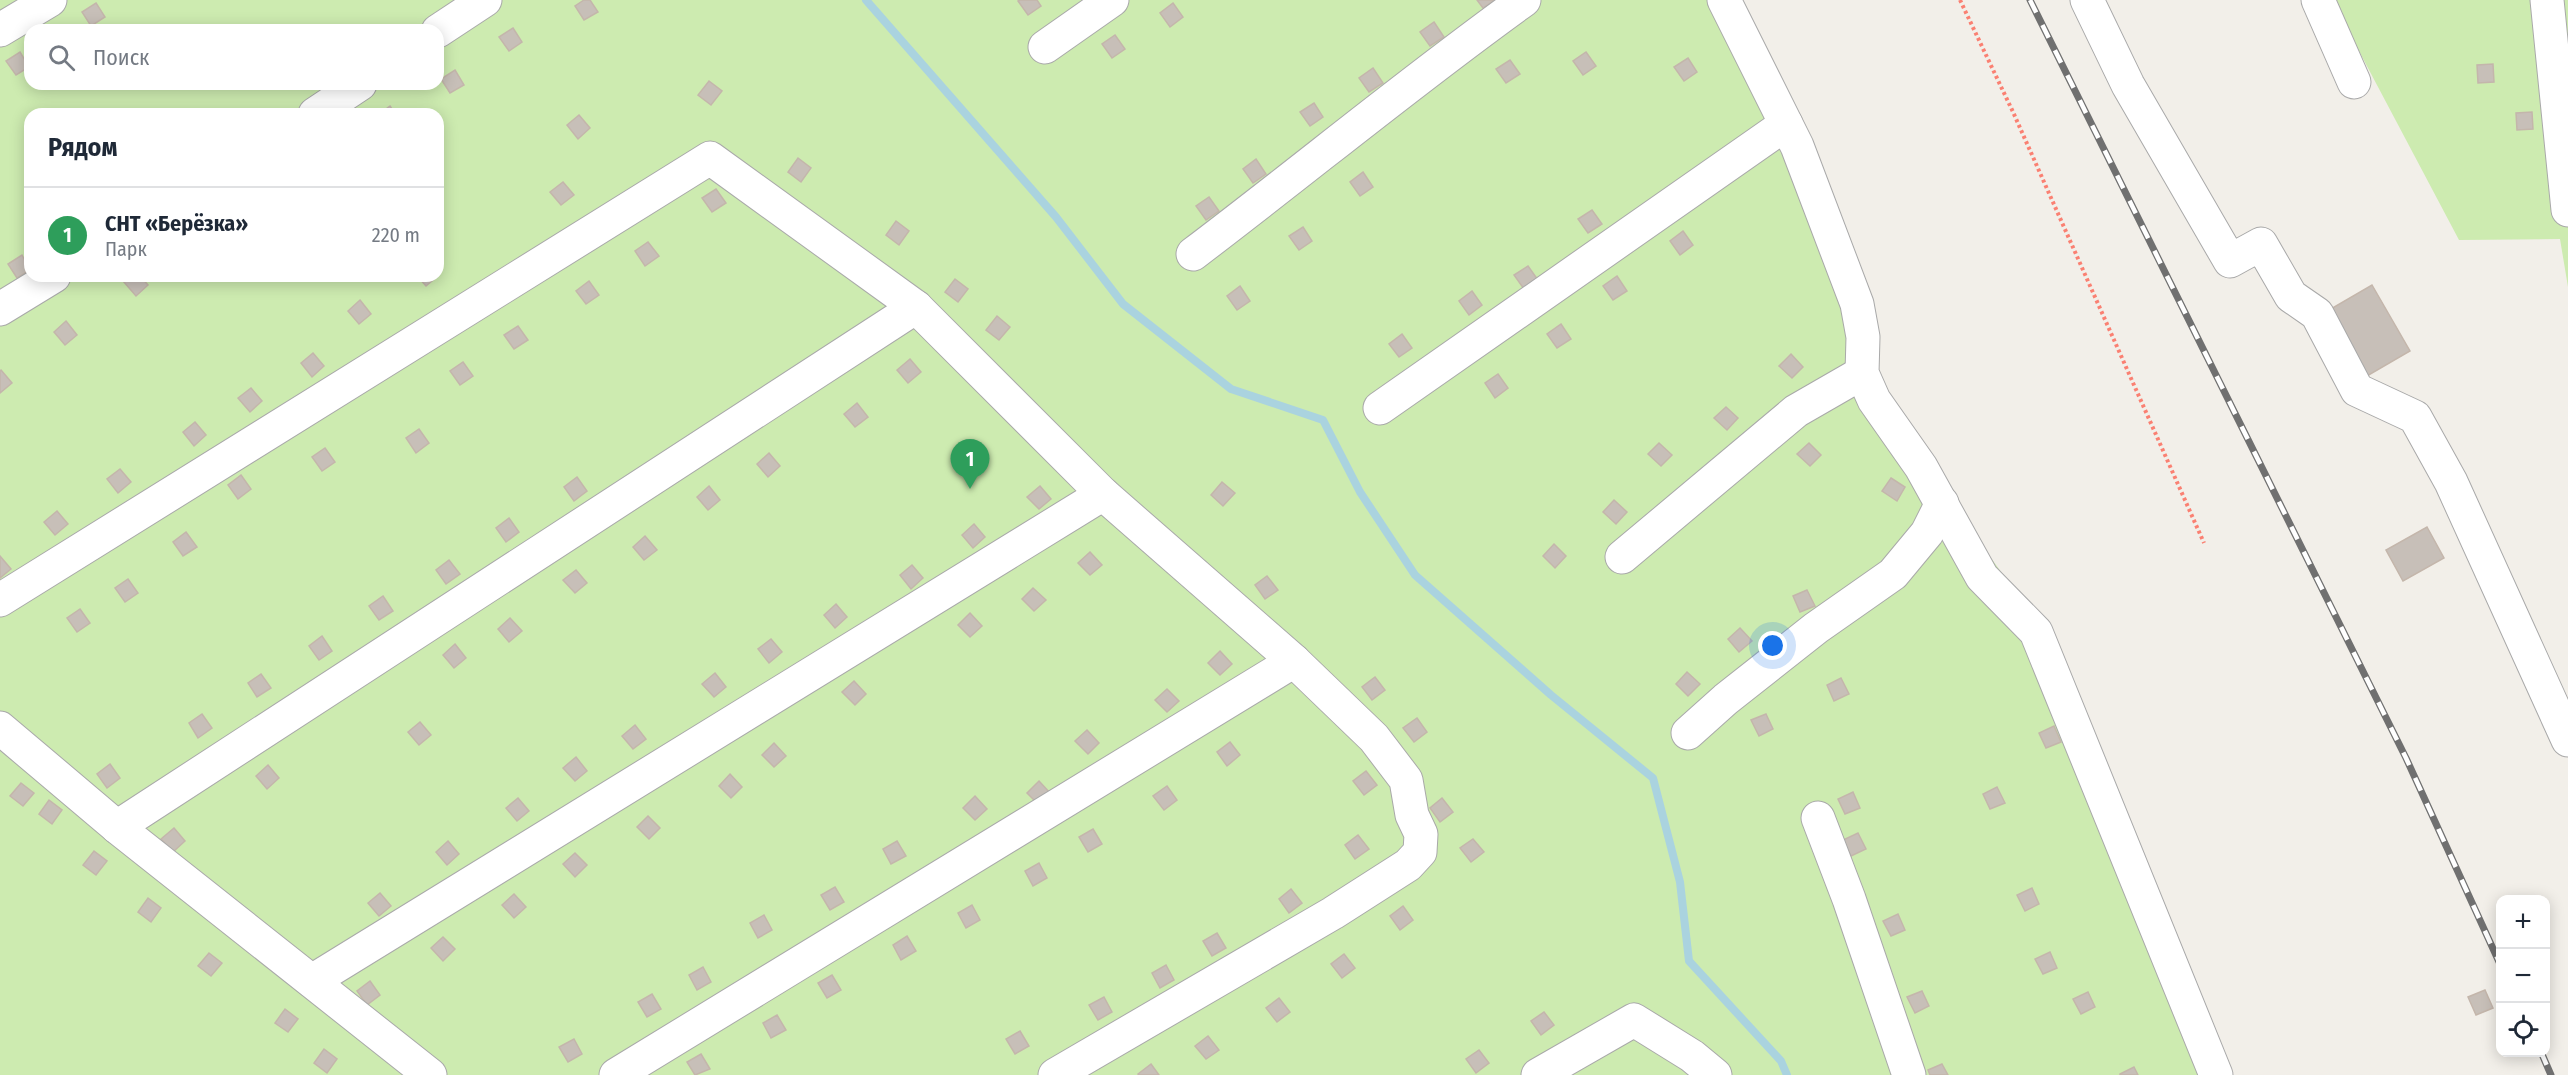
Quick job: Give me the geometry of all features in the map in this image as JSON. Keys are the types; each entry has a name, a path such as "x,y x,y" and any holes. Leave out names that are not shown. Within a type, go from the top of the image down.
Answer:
{"lane":[{"path":"0,30 50,0"},
{"path":"444,28 485,0"},
{"path":"1045,47 1112,0"},
{"path":"1193,254 1311,164 1425,72 1524,0"},
{"path":"1724,0 1786,124 1857,304 1863,337 1862,373 1874,400 1921,467 1982,577 2036,632 2216,1075"},
{"path":"2087,0 2128,85 2230,261 2261,244 2291,296 2317,314 2357,390 2415,417 2451,482 2568,740"},
{"path":"2318,0 2354,82"},
{"path":"2547,0 2568,210"},
{"path":"324,108 351,90"},
{"path":"1380,408 1786,124"},
{"path":"0,600 710,158 916,307 1103,494 1294,661 1374,738 1406,780 1412,815 1421,834 1420,852 1408,865 1333,913 1055,1075"},
{"path":"0,309 44,282"},
{"path":"117,827 916,307"},
{"path":"1622,557 1796,411 1862,373"},
{"path":"312,981 1103,494"},
{"path":"1689,733 1726,699 1816,628 1893,574 1927,533 1942,503"},
{"path":"616,1075 1294,661"},
{"path":"0,728 117,827 430,1075"},
{"path":"1818,818 1849,899 1909,1075"},
{"path":"1538,1075 1634,1020 1692,1056 1715,1075"}],"path":[{"path":"1960,0 2013,112 2204,543"}],"green space":[{"path":"0,0 1707,0 1744,47 1855,334 1849,362 2033,616 2209,1075 0,1075"},
{"path":"2332,0 2568,0 2568,287 2560,239 2459,240"}],"building":[{"path":"584,0 590,0 598,12 584,20 575,6"},
{"path":"1037,0 1041,6 1028,15 1018,1"},
{"path":"1477,0 1495,0 1483,8"},
{"path":"96,3 105,17 94,24 90,24 82,12"},
{"path":"1173,3 1183,17 1170,27 1160,13"},
{"path":"1434,22 1444,37 1430,46 1420,32"},
{"path":"513,28 522,42 509,51 499,37"},
{"path":"1115,35 1125,49 1112,58 1102,44"},
{"path":"20,52 24,59 24,70 16,75 6,61"},
{"path":"1586,52 1596,66 1583,75 1573,61"},
{"path":"1688,58 1697,72 1684,81 1674,67"},
{"path":"1510,60 1520,74 1506,83 1496,69"},
{"path":"2493,64 2494,82 2478,83 2477,65"},
{"path":"1373,68 1383,83 1369,92 1359,78"},
{"path":"455,70 464,85 450,93 444,84 444,77"},
{"path":"709,81 722,91 711,105 698,95"},
{"path":"1314,103 1323,117 1310,126 1300,112"},
{"path":"2532,112 2533,129 2517,130 2516,113"},
{"path":"579,115 590,128 578,139 567,125"},
{"path":"798,158 811,168 801,182 788,172"},
{"path":"1256,159 1266,174 1253,183 1243,169"},
{"path":"1363,172 1373,187 1360,196 1350,182"},
{"path":"563,182 574,195 561,205 550,192"},
{"path":"716,189 726,203 712,212 702,198"},
{"path":"1209,197 1219,211 1206,220 1196,206"},
{"path":"1592,210 1602,224 1588,233 1578,219"},
{"path":"896,221 909,231 899,245 886,235"},
{"path":"1303,227 1312,241 1299,250 1289,236"},
{"path":"1683,231 1693,245 1680,255 1670,241"},
{"path":"648,242 659,256 645,266 635,251"},
{"path":"22,255 24,274 17,278 8,264"},
{"path":"1528,266 1538,280 1524,289 1514,275"},
{"path":"1617,276 1627,291 1613,300 1603,286"},
{"path":"955,279 968,289 958,302 945,292"},
{"path":"589,281 599,295 586,304 576,291"},
{"path":"124,282 145,282 148,285 136,296"},
{"path":"2372,285 2410,351 2367,376 2329,310"},
{"path":"1240,286 1250,301 1237,310 1227,296"},
{"path":"1472,291 1482,305 1469,315 1459,301"},
{"path":"360,300 371,314 359,324 348,311"},
{"path":"997,316 1010,327 999,340 986,330"},
{"path":"66,321 77,335 65,345 54,332"},
{"path":"1561,324 1571,339 1557,348 1547,334"},
{"path":"518,326 528,340 514,349 504,335"},
{"path":"1402,334 1412,348 1399,357 1389,344"},
{"path":"313,353 324,366 312,377 301,363"},
{"path":"1791,354 1803,367 1792,378 1779,366"},
{"path":"910,359 921,372 908,383 897,370"},
{"path":"463,362 473,376 460,385 450,371"},
{"path":"0,371 12,383 0,393"},
{"path":"1498,374 1508,388 1495,398 1485,383"},
{"path":"251,388 262,401 250,412 238,398"},
{"path":"857,403 868,417 855,427 844,414"},
{"path":"1726,407 1738,418 1727,430 1714,418"},
{"path":"195,422 206,435 194,446 183,432"},
{"path":"419,429 429,443 416,453 406,438"},
{"path":"1659,443 1672,455 1661,466 1648,454"},
{"path":"1809,443 1821,455 1810,466 1797,454"},
{"path":"325,448 335,462 322,471 312,457"},
{"path":"769,453 780,466 768,477 757,464"},
{"path":"120,469 131,482 118,493 107,479"},
{"path":"241,475 251,489 238,499 228,485"},
{"path":"577,477 587,491 574,501 564,487"},
{"path":"1891,478 1905,487 1897,501 1882,491"},
{"path":"1222,482 1235,493 1223,506 1211,495"},
{"path":"709,486 720,500 708,510 697,497"},
{"path":"1040,486 1051,499 1039,509 1027,497"},
{"path":"1614,500 1627,512 1616,524 1603,512"},
{"path":"57,511 68,524 55,535 44,522"},
{"path":"509,518 519,532 506,542 496,528"},
{"path":"974,524 985,537 973,548 962,535"},
{"path":"2427,527 2444,558 2403,581 2386,550"},
{"path":"186,532 197,547 183,556 173,542"},
{"path":"645,536 657,550 644,560 633,547"},
{"path":"1554,544 1566,556 1555,568 1543,556"},
{"path":"1090,552 1102,565 1090,575 1078,563"},
{"path":"0,556 11,569 0,578"},
{"path":"449,560 460,574 446,584 436,570"},
{"path":"912,565 923,578 911,589 900,575"},
{"path":"576,570 587,583 575,593 563,580"},
{"path":"1267,576 1278,590 1265,599 1255,585"},
{"path":"128,579 138,593 125,602 115,588"},
{"path":"1033,588 1046,600 1034,611 1022,599"},
{"path":"1807,590 1815,606 1800,612 1793,596"},
{"path":"383,596 393,611 379,620 369,606"},
{"path":"836,604 847,617 835,628 824,615"},
{"path":"80,609 90,623 77,632 67,618"},
{"path":"970,613 982,626 970,637 958,625"},
{"path":"510,618 522,631 509,642 498,629"},
{"path":"1740,628 1752,641 1739,652 1728,639"},
{"path":"322,636 332,651 319,660 309,646"},
{"path":"771,639 782,652 769,663 758,649"},
{"path":"455,644 466,658 454,668 443,655"},
{"path":"1220,651 1232,664 1220,675 1208,663"},
{"path":"1687,672 1700,684 1688,696 1676,684"},
{"path":"715,673 726,687 714,697 702,684"},
{"path":"261,674 271,688 257,697 248,683"},
{"path":"1375,677 1385,690 1372,700 1362,687"},
{"path":"1841,678 1849,694 1834,701 1827,685"},
{"path":"854,681 866,694 855,705 842,692"},
{"path":"1167,689 1179,701 1167,712 1155,700"},
{"path":"202,714 212,728 198,738 189,723"},
{"path":"1766,714 1773,729 1759,736 1751,720"},
{"path":"1417,718 1427,732 1414,742 1403,728"},
{"path":"420,722 431,735 419,745 408,732"},
{"path":"635,725 646,739 633,749 622,736"},
{"path":"2054,726 2061,742 2046,748 2039,733"},
{"path":"1087,730 1099,743 1088,754 1075,741"},
{"path":"1230,742 1240,755 1227,766 1217,752"},
{"path":"774,743 786,756 774,767 762,755"},
{"path":"576,757 587,771 575,781 563,768"},
{"path":"110,764 120,778 107,788 97,774"},
{"path":"268,765 279,778 267,789 256,776"},
{"path":"1366,771 1377,785 1364,795 1353,781"},
{"path":"730,774 742,787 731,798 719,786"},
{"path":"1039,781 1051,794 1039,805 1027,793"},
{"path":"21,783 34,793 23,806 10,796"},
{"path":"1167,786 1177,800 1164,810 1153,796"},
{"path":"1997,787 2005,803 1990,809 1983,794"},
{"path":"1853,792 1860,808 1845,814 1838,799"},
{"path":"975,796 987,809 975,820 963,808"},
{"path":"518,798 529,811 517,821 506,808"},
{"path":"1442,798 1453,812 1440,822 1430,808"},
{"path":"49,800 62,810 52,824 39,814"},
{"path":"648,816 660,828 649,839 637,827"},
{"path":"174,828 185,841 173,852 161,839"},
{"path":"1093,829 1102,844 1088,852 1079,837"},
{"path":"1858,833 1866,849 1851,856 1843,840"},
{"path":"1358,835 1369,849 1355,859 1345,845"},
{"path":"1473,839 1484,852 1471,862 1460,848"},
{"path":"448,841 459,854 447,865 436,852"},
{"path":"897,841 906,856 891,864 883,849"},
{"path":"94,851 107,861 96,875 83,865"},
{"path":"575,853 587,865 575,877 563,864"},
{"path":"1039,863 1047,878 1033,886 1025,871"},
{"path":"835,887 844,902 830,910 821,895"},
{"path":"2032,888 2039,904 2025,911 2017,895"},
{"path":"1291,889 1302,903 1289,913 1279,899"},
{"path":"380,893 391,906 379,916 368,903"},
{"path":"514,894 526,907 514,918 502,905"},
{"path":"148,898 161,908 151,922 138,912"},
{"path":"972,905 980,920 966,928 958,913"},
{"path":"1403,906 1413,920 1400,930 1390,916"},
{"path":"1898,914 1905,930 1891,936 1883,921"},
{"path":"764,915 772,930 758,938 750,923"},
{"path":"1217,933 1226,948 1212,956 1203,941"},
{"path":"907,936 916,951 901,960 893,945"},
{"path":"443,937 455,949 443,961 431,948"},
{"path":"2050,952 2057,968 2043,974 2035,959"},
{"path":"209,953 222,963 211,976 198,966"},
{"path":"1344,954 1355,968 1342,978 1331,964"},
{"path":"1166,965 1174,980 1160,988 1152,973"},
{"path":"703,967 711,982 697,990 689,975"},
{"path":"832,975 841,990 827,998 818,983"},
{"path":"370,981 380,995 367,1005 357,991"},
{"path":"2485,990 2493,1008 2476,1015 2468,997"},
{"path":"1922,991 1929,1006 1915,1013 1907,997"},
{"path":"2088,992 2095,1007 2081,1014 2073,999"},
{"path":"652,994 661,1009 647,1017 638,1002"},
{"path":"1104,997 1112,1012 1098,1020 1089,1005"},
{"path":"1279,998 1290,1012 1277,1022 1266,1008"},
{"path":"285,1009 298,1019 288,1032 275,1023"},
{"path":"1544,1012 1554,1025 1541,1035 1531,1021"},
{"path":"777,1015 786,1030 771,1038 763,1023"},
{"path":"1020,1031 1029,1046 1015,1054 1006,1039"},
{"path":"1208,1036 1219,1050 1206,1059 1195,1046"},
{"path":"574,1039 582,1054 568,1062 559,1047"},
{"path":"324,1049 337,1059 327,1073 314,1063"},
{"path":"1479,1050 1489,1063 1476,1073 1466,1059"},
{"path":"701,1054 710,1069 695,1075 687,1062"},
{"path":"1151,1064 1159,1075 1138,1074"},
{"path":"1942,1064 1948,1075 1930,1075 1928,1070"},
{"path":"2134,1067 2138,1075 2120,1075 2120,1074"}],"waterway":[{"path":"866,0 1056,217 1123,304 1231,389 1323,420 1360,492 1415,575 1551,695 1653,778 1680,882 1689,961 1781,1061 1787,1075"}],"railway":[{"path":"2030,0 2406,758 2496,955"},
{"path":"2543,1057 2551,1075"}],"place":[{"name":"СНТ «Берёзка»","path":"970,489"}]}
